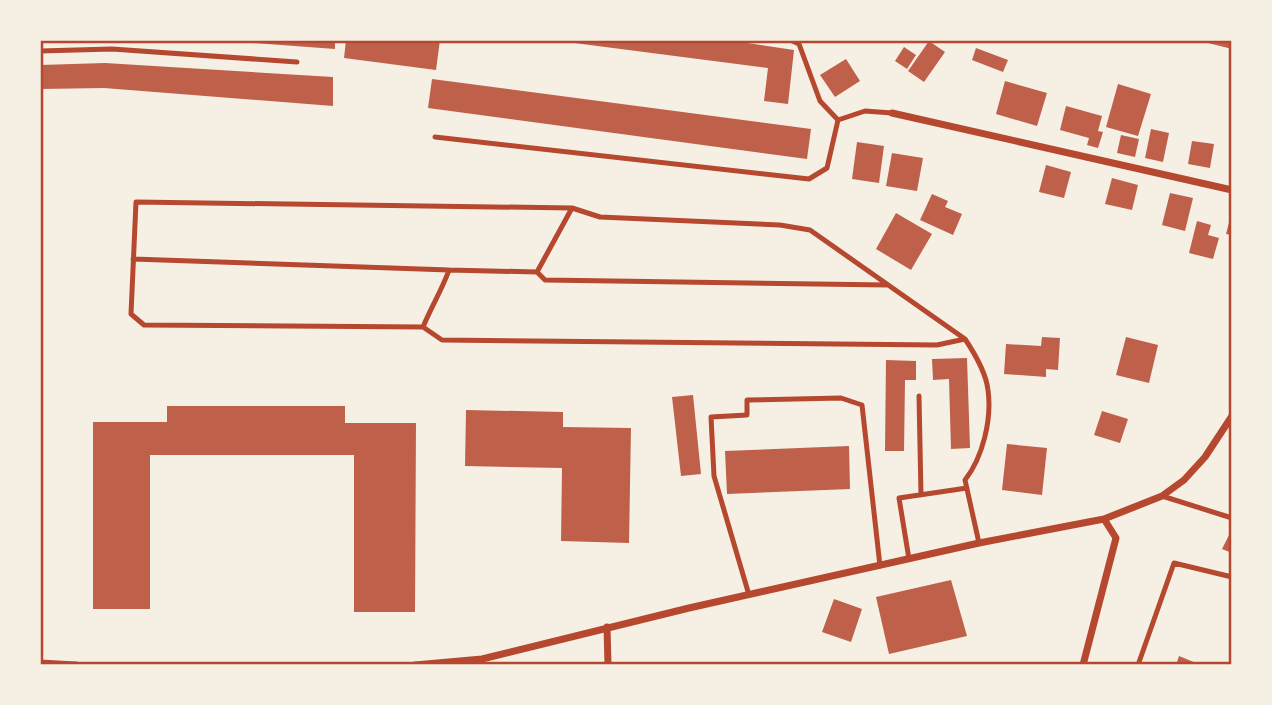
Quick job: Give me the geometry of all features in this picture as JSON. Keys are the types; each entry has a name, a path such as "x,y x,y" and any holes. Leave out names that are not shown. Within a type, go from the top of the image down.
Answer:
{"street":[{"path":"892,113 1232,190"},
{"path":"415,665 483,662 607,627 979,543 1104,519 1162,496 1184,480 1205,457 1232,416"},
{"path":"1083,665 1116,538 1104,519"},
{"path":"607,627 608,665"},
{"path":"40,663 76,665"}],"lane":[{"path":"113,40 113,49"},
{"path":"790,40 799,44 820,101 838,120"},
{"path":"40,51 113,49 297,62"},
{"path":"838,120 865,111 892,113"},
{"path":"435,137 809,179 827,168 838,120"},
{"path":"965,339 937,345 442,340 423,327 144,325 131,314 136,202 572,208 600,217 779,225 810,230 965,339 978,359 988,389 986,432 976,466 965,480 979,543"},
{"path":"537,272 572,208"},
{"path":"133,259 537,272 545,279 890,285"},
{"path":"423,327 434,300 443,289 449,270"},
{"path":"919,396 922,495"},
{"path":"749,595 714,476 711,417 747,415 747,400 841,398 862,405 880,566"},
{"path":"909,559 899,498 967,488"},
{"path":"1162,496 1232,518"},
{"path":"1138,665 1174,563 1232,577"}],"building":[{"path":"335,40 335,49 239,42"},
{"path":"346,40 440,40 436,70 344,58"},
{"path":"551,40 728,40 794,50 788,104 764,101 768,68"},
{"path":"1232,40 1232,49 1200,41"},
{"path":"929,41 945,52 924,82 908,71"},
{"path":"904,47 916,55 907,69 895,61"},
{"path":"976,48 1008,60 1003,72 972,60"},
{"path":"846,59 860,81 835,97 820,75"},
{"path":"105,63 333,77 333,106 104,88 40,89 40,65"},
{"path":"432,79 811,129 807,159 428,108"},
{"path":"1005,81 1047,93 1037,126 996,114"},
{"path":"1118,84 1151,94 1138,136 1106,127"},
{"path":"1066,106 1102,116 1098,131 1103,132 1098,148 1087,145 1089,138 1060,130"},
{"path":"1151,129 1169,133 1163,162 1145,158"},
{"path":"1121,135 1139,139 1135,157 1117,153"},
{"path":"1192,141 1214,144 1210,168 1188,164"},
{"path":"857,142 884,146 879,183 852,179"},
{"path":"892,153 923,158 917,191 886,186"},
{"path":"40,164 43,164 43,193 40,193"},
{"path":"1046,165 1071,172 1064,198 1039,192"},
{"path":"1112,178 1138,185 1132,210 1105,204"},
{"path":"1170,193 1193,198 1185,231 1162,225"},
{"path":"932,194 948,201 945,207 962,214 953,235 920,220"},
{"path":"896,213 932,234 911,270 876,249"},
{"path":"1232,215 1232,235 1226,234"},
{"path":"1197,221 1211,225 1208,235 1219,238 1213,259 1189,253"},
{"path":"1042,337 1060,338 1058,370 1046,369 1046,377 1004,374 1006,344 1041,346"},
{"path":"1126,337 1158,345 1149,383 1116,375"},
{"path":"967,358 970,448 951,449 949,379 933,380 932,359"},
{"path":"886,360 916,361 916,380 905,380 904,451 885,451"},
{"path":"693,395 701,474 681,476 672,397"},
{"path":"167,406 345,406 345,423 416,423 415,612 354,612 354,455 150,455 150,609 93,609 93,422 167,422"},
{"path":"466,410 563,412 563,427 631,428 629,543 561,541 562,468 465,466"},
{"path":"1102,411 1128,419 1120,443 1094,435"},
{"path":"1007,444 1047,448 1042,495 1002,490"},
{"path":"849,446 850,489 727,494 725,451"},
{"path":"1232,529 1232,553 1222,549"},
{"path":"951,580 967,636 889,654 876,597"},
{"path":"834,599 862,609 851,642 822,632"},
{"path":"1179,656 1201,665 1176,665"}]}
